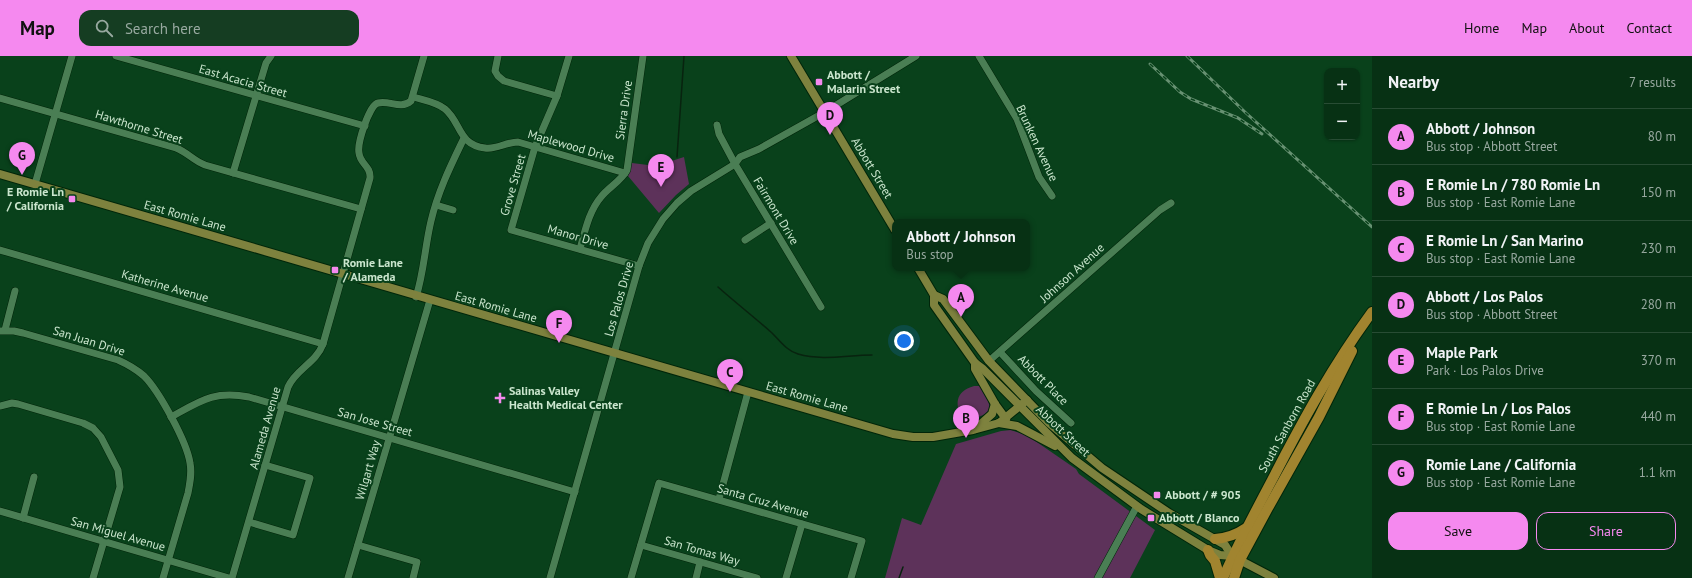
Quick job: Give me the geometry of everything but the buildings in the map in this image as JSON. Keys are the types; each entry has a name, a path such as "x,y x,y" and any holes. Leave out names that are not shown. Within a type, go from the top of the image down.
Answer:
{"highway":[{"name":"South Sanborn Road","path":"1236,558 1246,528 1297,430 1372,312"},
{"name":"South Sanborn Road","path":"1236,558 1319,417 1346,355 1372,322"},
{"path":"1215,539 1226,538 1237,534 1246,528"},
{"path":"1208,550 1217,564 1221,578"},
{"path":"1221,578 1236,558"},
{"path":"1234,578 1236,558"}],"main road":[{"name":"Abbott Street","path":"791,56 892,225"},
{"name":"East Romie Lane","path":"0,174 902,436 933,437 973,430 1003,421 1027,400"},
{"name":"Abbott Street","path":"920,271 934,295 934,305 975,362 1062,449 1138,506 1208,550 1220,555 1236,558 1274,578"},
{"name":"Abbott Street","path":"934,295 943,299 989,361 1049,423 1102,468 1169,513 1225,545 1236,558"},
{"path":"975,362 975,369 1003,421 1017,426 1062,449"},
{"path":"973,430 992,414 995,404"}],"street":[{"path":"35,184 72,56"},
{"name":"East Acacia Street","path":"116,56 365,126"},
{"path":"234,173 266,63 271,56"},
{"path":"416,296 424,265 429,231 436,205 445,177 464,138 454,118 445,109 413,97 424,56"},
{"path":"498,56 495,70 501,79 557,96"},
{"name":"Grove Street","path":"511,230 535,147 557,96 569,56"},
{"name":"Sierra Drive","path":"625,173 628,164 643,56"},
{"name":"Los Palos Drive","path":"550,578 639,266 651,237 672,208 691,191 735,164 740,157 759,149 824,112 916,56"},
{"name":"Brunken Avenue","path":"979,56 1017,119 1039,177 1052,196"},
{"name":"Alameda Avenue","path":"232,578 291,381 314,359 323,344 371,175 369,169 358,153 370,112 375,104 383,102 401,106 407,104 413,97"},
{"name":"Hawthorne Street","path":"0,98 176,148 200,164 361,210"},
{"name":"Fairmont Drive","path":"717,125 719,134 735,164 821,307"},
{"name":"Maplewood Drive","path":"464,138 472,145 483,148 493,148 514,142 625,173"},
{"path":"580,249 590,216 598,201 625,173"},
{"name":"Johnson Avenue","path":"989,361 1160,210 1171,204"},
{"path":"436,205 453,210"},
{"path":"745,240 771,223"},
{"name":"Manor Drive","path":"511,230 639,266"},
{"name":"Katherine Avenue","path":"0,250 323,344"},
{"path":"3,331 15,290"},
{"name":"Wilgart Way","path":"348,578 430,300"},
{"name":"San Juan Drive","path":"3,331 23,333 126,364 144,376 151,384 187,448 191,464 188,493 163,578"},
{"name":"Abbott Place","path":"1000,352 1036,391 1071,423"},
{"path":"719,499 748,392"},
{"name":"San Jose Street","path":"171,418 198,402 217,395 228,394 249,397 575,492"},
{"path":"0,406 12,403 18,404 83,423 93,428 101,437 118,470 120,481 118,496 93,578"},
{"path":"249,522 294,535 310,478 265,465"},
{"path":"23,518 34,477"},
{"name":"Santa Cruz Avenue","path":"641,545 658,483 719,499 862,541 851,578"},
{"path":"1098,578 1138,506"},
{"name":"San Miguel Avenue","path":"0,511 229,578"},
{"path":"786,578 802,524"},
{"path":"358,545 417,562 413,578"},
{"path":"631,578 641,545"},
{"name":"San Tomas Way","path":"641,545 757,578"},
{"path":"696,578 700,562"}],"shaded area":[{"path":"684,157 689,184 659,213 628,176 632,163 656,166"},
{"path":"974,386 980,386 988,402 988,411 980,416 963,421 960,415 958,400 963,392"},
{"path":"1011,430 1028,436 1076,469 1079,474 1155,530 1130,578 885,578 902,518 921,525 956,444 1001,431"}],"waterway":[{"path":"677,157 684,56"},
{"path":"718,287 794,353 817,357 872,355"},
{"path":"899,578 903,567"}],"railway":[{"path":"1187,56 1246,113 1372,227"},
{"path":"1150,64 1180,92 1191,99 1238,118 1262,134"}],"place":[{"name":"Abbott / Malarin Street","path":"819,82"},
{"name":"Abbott / Los Palos","path":"830,135"},
{"name":"Romie Lane / California","path":"22,175"},
{"name":"Maple Park","path":"661,187"},
{"name":"E Romie Ln / California","path":"72,199"},
{"name":"Romie Lane / Alameda","path":"335,270"},
{"name":"Abbott / Johnson","path":"961,317"},
{"name":"E Romie Ln / Los Palos","path":"559,343"},
{"name":"E Romie Ln / San Marino","path":"730,392"},
{"name":"Salinas Valley Health Medical Center","path":"500,398"},
{"name":"E Romie Ln / 780 Romie Ln","path":"966,438"},
{"name":"Abbott / # 905","path":"1157,495"},
{"name":"Abbott / Blanco","path":"1151,518"}]}
